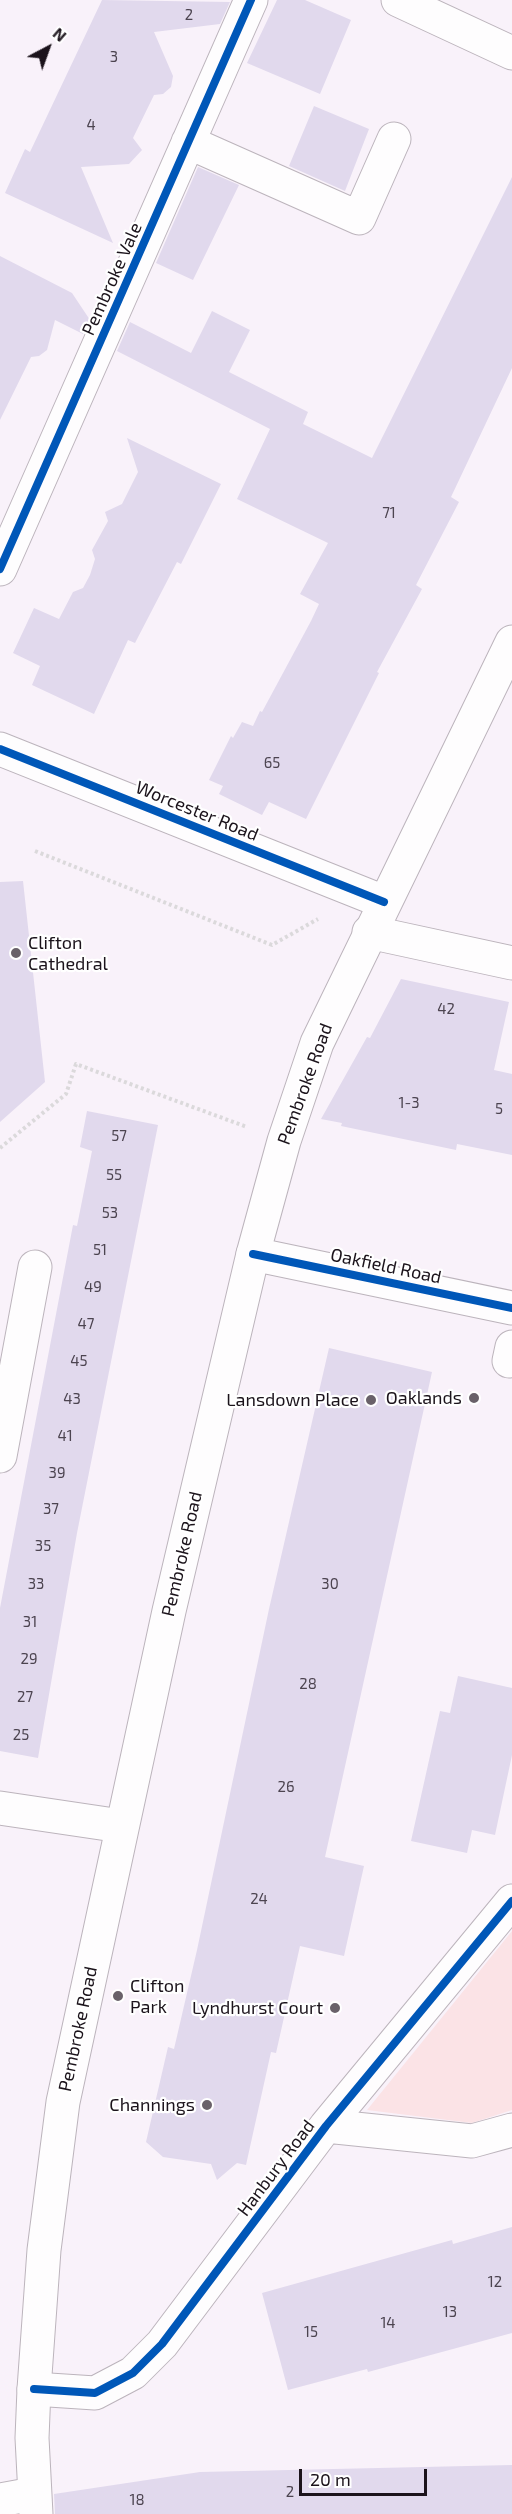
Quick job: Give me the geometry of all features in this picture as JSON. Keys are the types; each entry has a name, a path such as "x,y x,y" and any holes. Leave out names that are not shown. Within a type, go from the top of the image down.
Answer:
{"street":[{"name":"Pembroke Vale","path":"0,569 251,0"},
{"path":"398,0 512,54"},
{"path":"188,142 359,218 394,140"},
{"name":"Pembroke Road","path":"34,2504 34,2389 44,2250 63,2102 121,1826 253,1254 284,1141 317,1042 512,642"},
{"name":"Worcester Road","path":"0,749 384,902"},
{"path":"369,932 512,963"},
{"name":"Oakfield Road","path":"253,1254 512,1308"},
{"path":"0,1456 36,1267"},
{"path":"0,1808 121,1826"},
{"name":"Hanbury Road","path":"34,2389 95,2394 133,2373 162,2344 326,2126 512,1901"},
{"path":"326,2126 472,2141 512,2130"},
{"path":"0,2500 34,2504"}],"path":[{"path":"35,851 272,945 307,925"},
{"path":"0,1148 66,1094 76,1064 284,1141"}],"shaded area":[{"path":"512,1931 512,2110 472,2123 367,2110"}],"building":[{"path":"102,0 230,2 220,24 154,32 173,76 171,87 163,94 154,95 133,138 142,150 129,164 81,167 113,243 5,193 25,149 30,152"},
{"path":"277,0 305,0 351,20 320,94 247,63"},
{"path":"314,106 369,129 345,191 289,166"},
{"path":"198,167 239,185 193,280 156,263"},
{"path":"512,177 512,368 451,497 459,502 416,585 422,589 377,672 379,673 306,819 269,802 262,815 219,794 223,786 209,780 231,736 233,738 242,722 253,726 260,711 262,712 311,621 319,604 300,594 328,543 237,499 270,429 117,351 130,322 191,353 212,311 250,330 229,372 308,412 303,424 372,458"},
{"path":"0,256 72,293 90,320 83,334 55,320 47,350 39,356 31,357 0,420"},
{"path":"127,438 221,484 181,564 177,562 135,643 128,640 94,714 32,685 40,666 13,653 34,608 59,619 73,592 83,588 90,575 95,559 92,550 108,521 105,512 122,504 138,472"},
{"name":"Clifton Cathedral","path":"23,881 45,1082 0,1122 0,882"},
{"path":"401,979 509,1002 494,1070 512,1074 512,1155 457,1144 456,1150 341,1126 342,1123 321,1119 367,1037 370,1038"},
{"path":"87,1111 158,1125 77,1533 38,1758 0,1751 0,1608 73,1225 77,1226 92,1151 80,1147"},
{"path":"329,1348 432,1372 325,1857 364,1866 344,1956 300,1946 276,2053 271,2052 246,2165 237,2163 217,2180 211,2164 163,2157 146,2142 168,2047 174,2049 197,1950 269,1609"},
{"path":"458,1676 512,1688 512,1755 495,1835 472,1830 467,1853 411,1841 440,1711 450,1713"},
{"path":"512,2227 512,2333 368,2372 367,2369 288,2390 262,2293 452,2240 453,2244"},
{"path":"512,2465 512,2514 55,2514 54,2494 200,2472"}],"cycle path":[{"path":"0,569 251,0"},
{"path":"0,749 384,902"},
{"path":"253,1254 512,1308"},
{"path":"34,2389 95,2393 133,2373 162,2344 326,2126 512,1901"}],"place":[{"name":"Clifton Cathedral","path":"16,953"},
{"name":"Oaklands","path":"474,1398"},
{"name":"Lansdown Place","path":"371,1400"},
{"name":"Clifton Park","path":"118,1996"},
{"name":"Lyndhurst Court","path":"335,2008"},
{"name":"Channings","path":"207,2105"}]}
